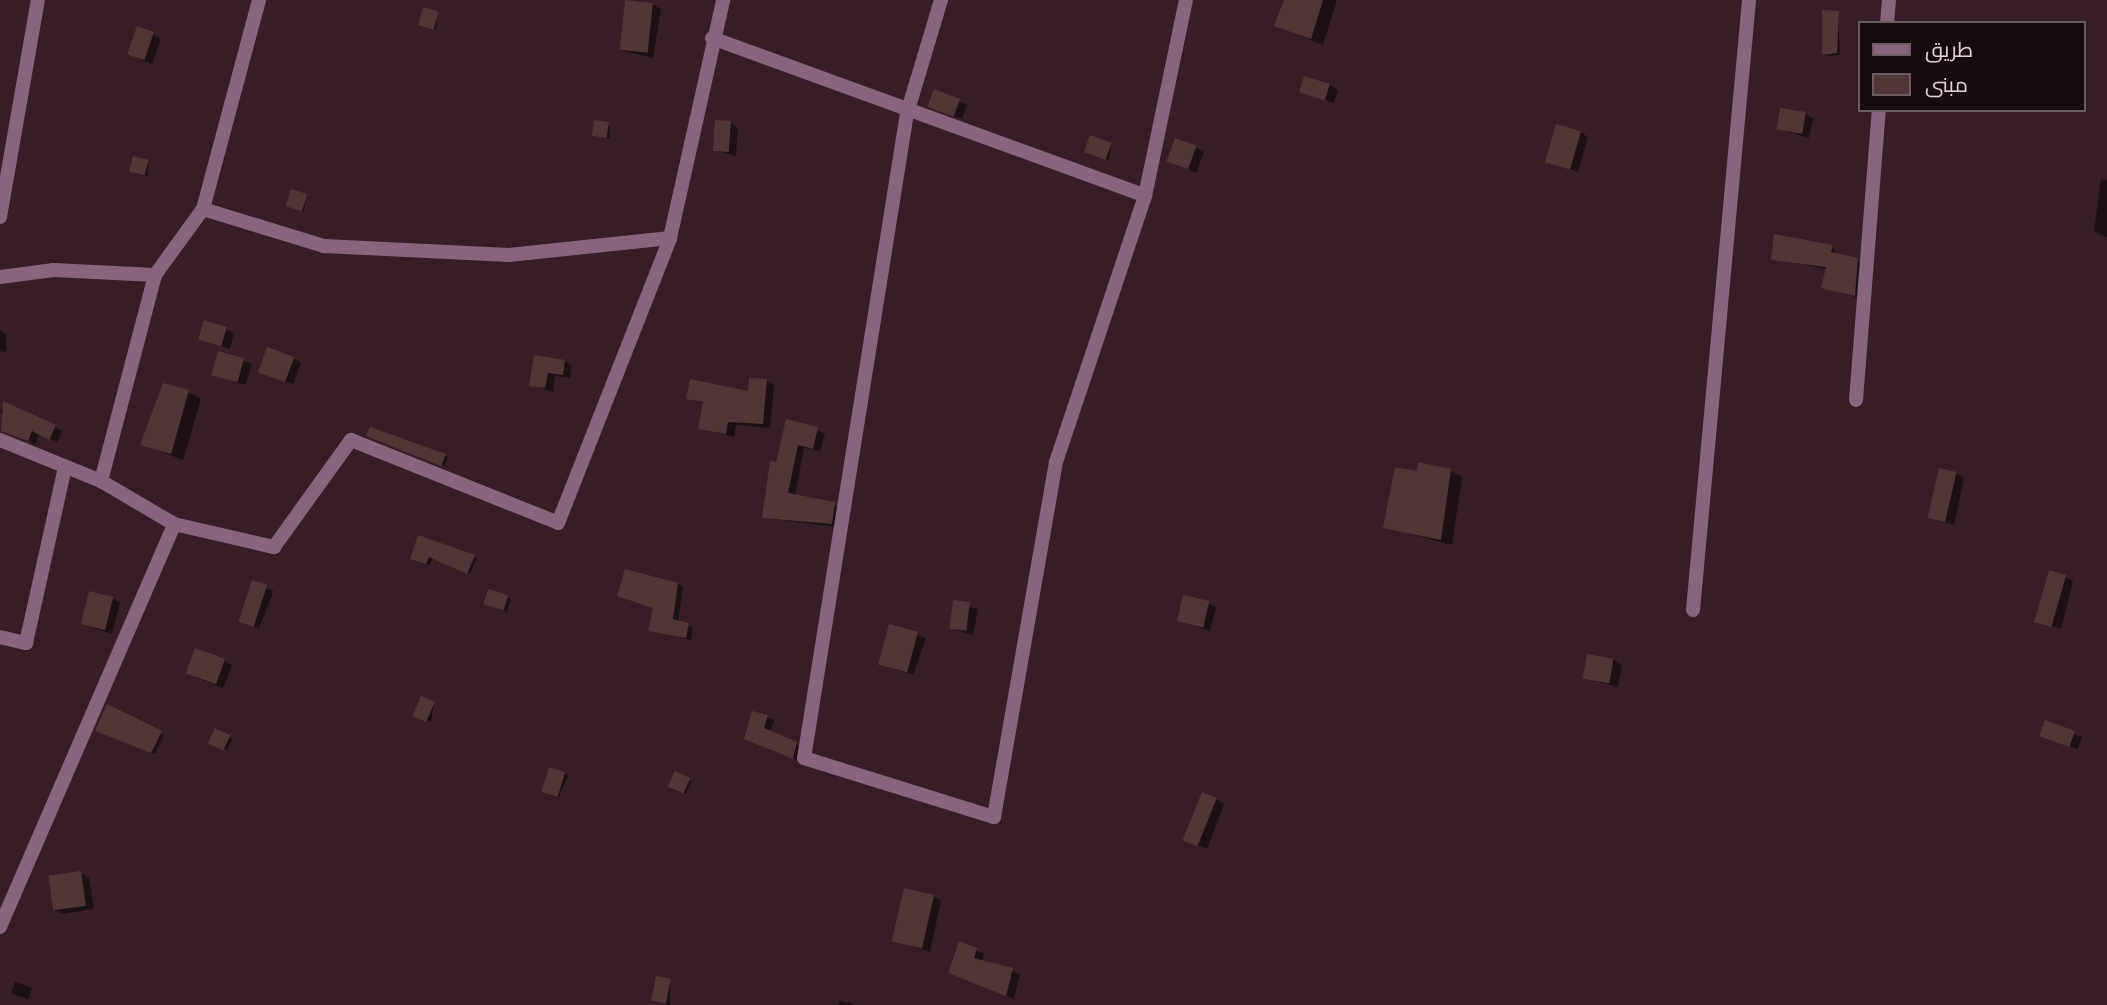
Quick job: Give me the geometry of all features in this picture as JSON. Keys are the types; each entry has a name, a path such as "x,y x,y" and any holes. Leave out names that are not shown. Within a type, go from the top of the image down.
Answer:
{"street":[{"path":"0,217 38,0"},
{"path":"101,481 155,275 203,209 259,0"},
{"path":"0,440 101,481 174,524 274,547 351,440 558,523 670,237 712,38 723,0"},
{"path":"941,0 907,113 804,758 994,817 1056,462 1145,196 1186,0"},
{"path":"1693,610 1749,0"},
{"path":"1887,21 1889,0"},
{"path":"712,38 907,113 1145,196"},
{"path":"1856,400 1880,112"},
{"path":"203,209 324,246 509,255 670,237"},
{"path":"0,278 54,270 155,275"},
{"path":"0,637 26,643 65,467"},
{"path":"0,927 174,524"}],"building":[{"path":"625,0 653,3 648,53 620,50"},
{"path":"1284,0 1323,0 1311,39 1274,26"},
{"path":"423,7 438,11 434,29 418,25"},
{"path":"1822,10 1839,11 1837,53 1822,55"},
{"path":"137,26 154,32 144,60 127,54"},
{"path":"1304,76 1330,84 1325,100 1299,92"},
{"path":"934,89 960,99 953,117 927,107"},
{"path":"1780,108 1806,112 1802,134 1777,130"},
{"path":"594,120 609,122 607,138 592,136"},
{"path":"715,120 731,121 729,152 713,151"},
{"path":"1556,124 1581,131 1570,170 1545,162"},
{"path":"1090,135 1112,143 1105,160 1084,152"},
{"path":"1175,138 1197,146 1188,169 1166,161"},
{"path":"133,156 149,160 145,175 129,172"},
{"path":"291,189 307,194 302,211 286,206"},
{"path":"1774,234 1833,245 1831,252 1858,258 1855,296 1821,288 1826,267 1771,260"},
{"path":"204,320 227,327 221,346 198,339"},
{"path":"267,347 294,357 285,382 258,372"},
{"path":"218,351 244,358 238,382 212,375"},
{"path":"534,355 565,360 563,375 548,373 545,388 529,386"},
{"path":"749,378 767,379 763,424 728,422 726,434 698,429 703,402 686,399 690,379 748,391"},
{"path":"163,383 189,390 171,454 140,445"},
{"path":"3,401 56,425 49,440 32,431 28,441 1,431"},
{"path":"786,419 818,427 813,449 798,445 788,493 835,502 832,524 762,518 770,461 776,462"},
{"path":"370,427 446,454 441,466 366,436"},
{"path":"1418,462 1451,469 1441,540 1383,528 1395,467 1417,471"},
{"path":"1939,468 1957,472 1945,522 1928,518"},
{"path":"418,535 475,555 467,574 429,557 426,564 410,559"},
{"path":"625,569 678,583 673,619 689,623 686,638 648,631 653,608 617,596"},
{"path":"2049,570 2066,575 2051,627 2034,622"},
{"path":"252,580 267,585 254,627 238,622"},
{"path":"488,589 508,595 503,610 483,604"},
{"path":"89,591 113,597 105,630 81,624"},
{"path":"1183,595 1209,601 1203,627 1177,621"},
{"path":"953,600 970,602 966,631 949,629"},
{"path":"889,624 918,632 907,672 878,665"},
{"path":"195,648 225,659 216,684 186,673"},
{"path":"1587,654 1614,659 1609,683 1583,679"},
{"path":"421,696 435,702 426,722 412,716"},
{"path":"107,704 162,731 151,753 95,731"},
{"path":"752,711 768,715 764,728 797,742 793,759 744,739"},
{"path":"2045,720 2075,731 2069,747 2039,736"},
{"path":"215,728 230,735 223,751 208,743"},
{"path":"549,767 565,772 558,797 541,792"},
{"path":"675,771 690,778 683,794 668,786"},
{"path":"1202,792 1217,798 1197,846 1183,840"},
{"path":"81,871 86,906 53,910 48,876"},
{"path":"904,888 934,895 922,949 892,942"},
{"path":"959,941 977,948 974,958 1013,968 1006,996 948,973"},
{"path":"656,976 671,979 666,1003 651,1001"}]}
